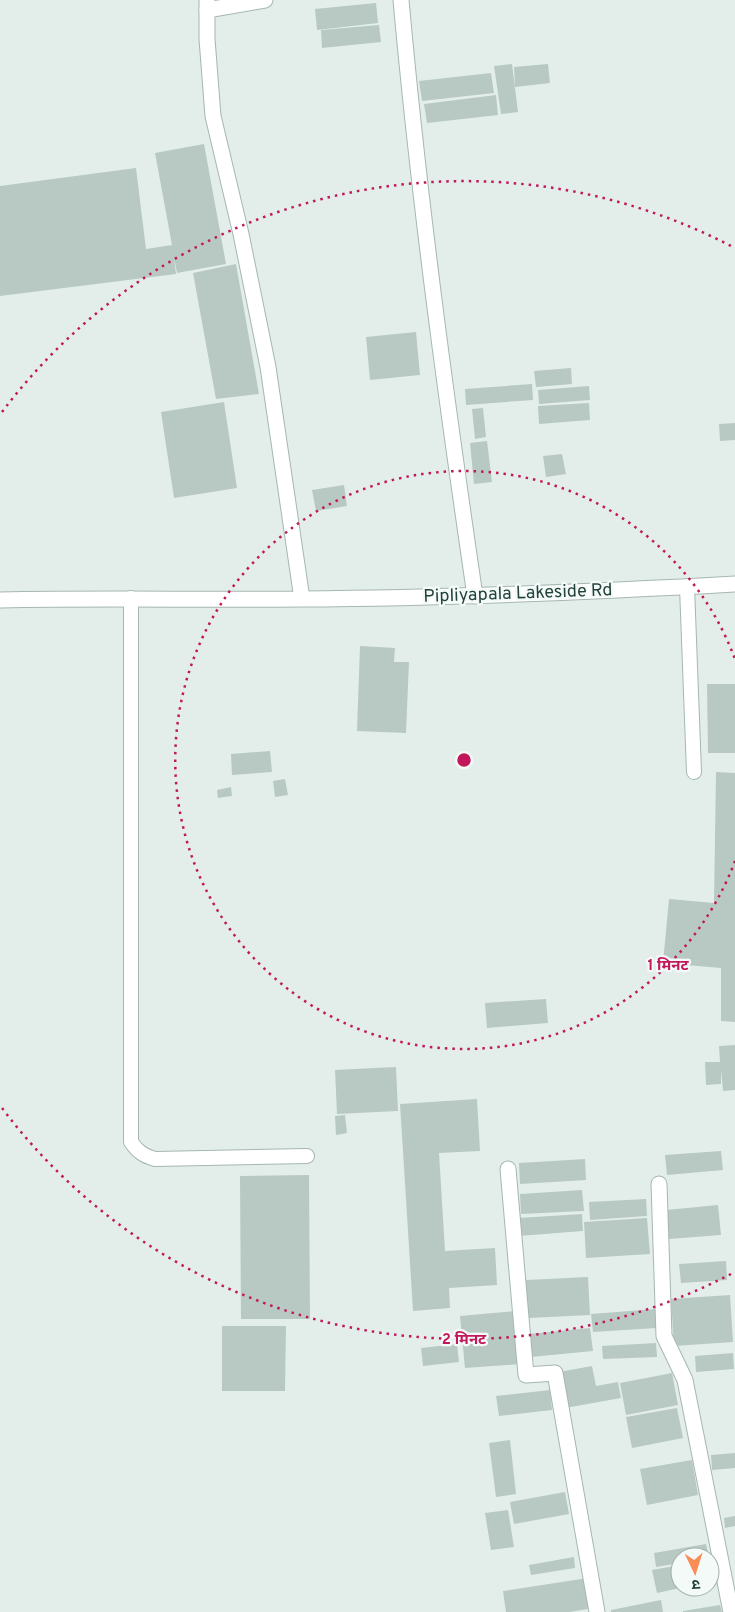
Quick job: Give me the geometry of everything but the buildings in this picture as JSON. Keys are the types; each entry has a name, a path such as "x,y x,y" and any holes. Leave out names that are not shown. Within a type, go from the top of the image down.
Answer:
{"street":[{"path":"266,0 207,5 207,39 213,116 241,234 268,367 302,599"},
{"path":"401,0 412,127 433,301 475,596"},
{"name":"Pipliyapala Lakeside Rd","path":"0,600 131,598 302,599 545,595 735,584"},
{"path":"508,1169 526,1375 555,1373 597,1612"},
{"path":"659,1184 664,1336 685,1380 731,1612"}],"lane":[{"path":"687,587 694,772"},
{"path":"131,598 131,1142 144,1156 155,1159 307,1156"}]}
